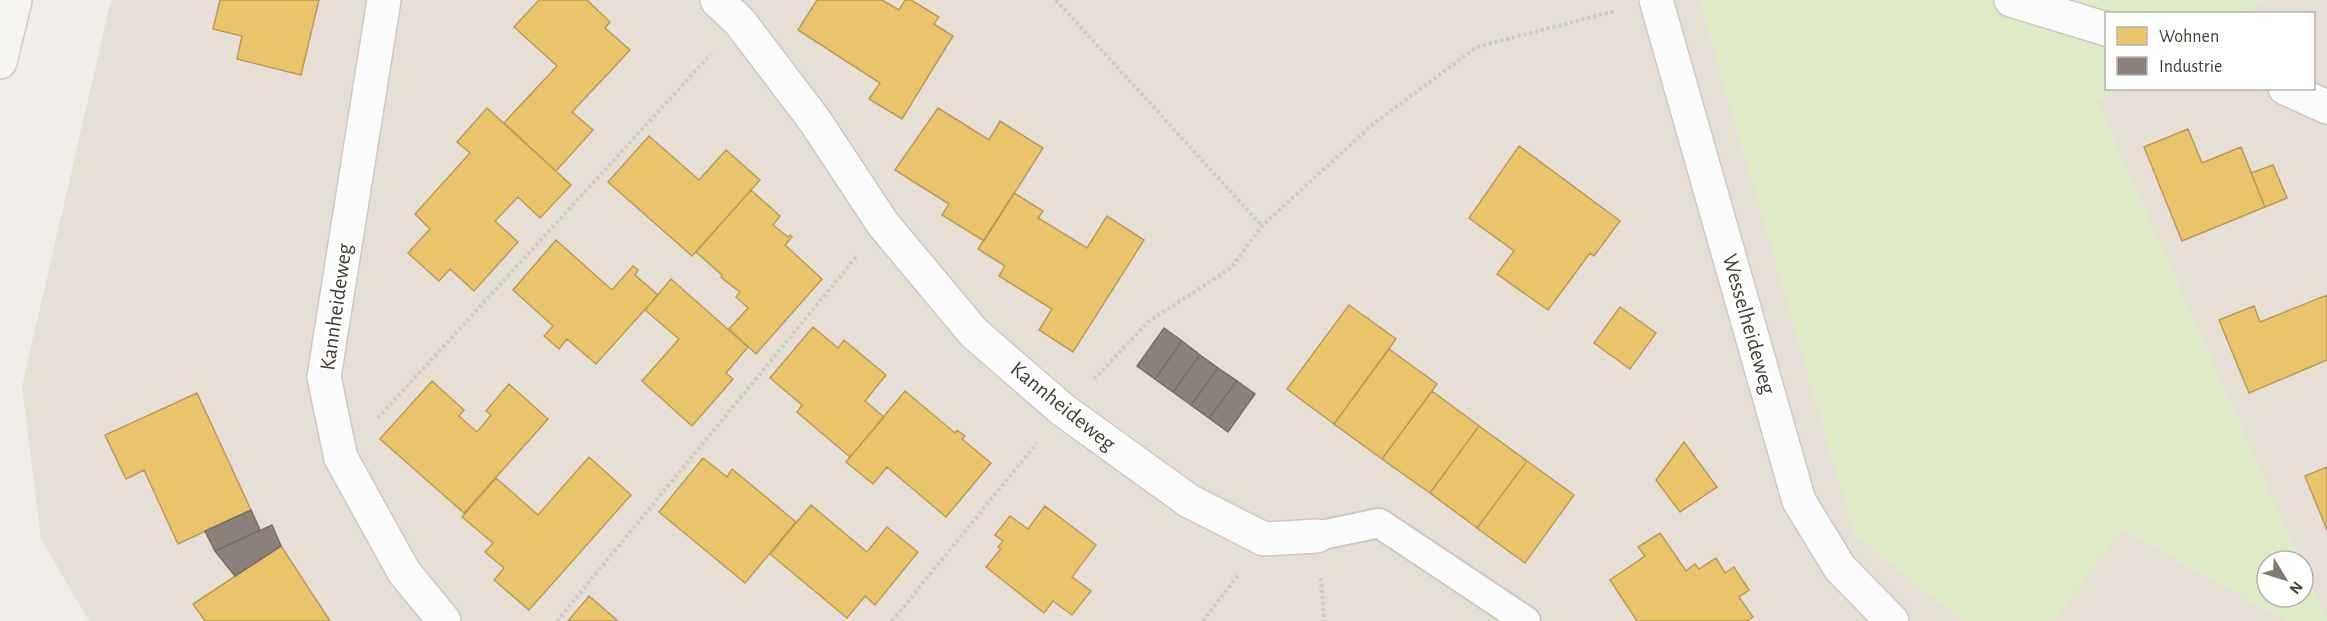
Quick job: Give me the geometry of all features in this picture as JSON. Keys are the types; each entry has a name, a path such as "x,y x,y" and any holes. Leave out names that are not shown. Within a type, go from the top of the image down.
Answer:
{"street":[{"path":"0,62 15,0"},
{"name":"Kannheideweg","path":"384,0 324,377 341,458 404,572 444,621"},
{"name":"Wesselheideweg","path":"1656,0 1799,501 1840,568 1892,621"},
{"path":"2011,0 2105,29"},
{"name":"Kannheideweg","path":"728,11 815,121 883,224 974,333 1063,411 1189,501 1264,539"},
{"path":"2290,90 2327,106"},
{"path":"1264,539 1317,536"}],"lane":[{"path":"1317,536 1379,523 1526,621"}],"path":[{"path":"1056,0 1262,226"},
{"path":"892,621 1063,411 1148,322 1231,268 1262,226 1373,124 1478,47 1656,0"},
{"path":"341,458 728,11"},
{"path":"557,621 883,224"},
{"path":"1203,621 1264,539"}],"shaded area":[{"path":"111,0 1700,0 1855,535 1963,621 89,621 41,539 22,386"},
{"path":"2266,0 2327,0 2327,621 2315,594 2315,549 2295,549 2097,102 2118,90 2315,90 2315,12 2245,12"},
{"path":"2122,528 2255,603 2255,609 2265,609 2286,621 2053,621"}],"green space":[{"path":"1700,0 2266,0 2245,12 2105,12 2105,90 2118,90 2097,102 2295,549 2255,549 2255,603 2123,528 2053,621 1963,621 1855,535"},
{"path":"2315,594 2327,621 2286,621 2265,609 2315,609"}],"building: Wohnen":[{"path":"220,0 319,0 301,75 237,59 242,36 213,29"},
{"path":"539,0 587,0 610,22 605,28 630,50 572,112 593,130 556,171 504,123 557,66 514,27"},
{"path":"817,0 882,0 899,10 905,0 911,0 939,17 934,24 953,36 902,119 869,99 880,83 798,30"},
{"path":"487,108 571,185 540,218 518,197 495,221 518,242 474,291 450,269 439,281 408,253 430,229 415,214 470,153 457,142"},
{"path":"938,108 989,140 1000,121 1043,148 984,241 942,215 949,204 895,170"},
{"path":"2188,129 2202,163 2241,147 2265,207 2182,241 2144,147"},
{"path":"649,136 699,180 726,150 760,180 692,256 608,182"},
{"path":"1519,146 1620,221 1594,256 1590,253 1548,310 1497,274 1514,251 1469,218"},
{"path":"2273,165 2287,198 2265,207 2251,173"},
{"path":"751,190 780,216 773,225 788,237 790,235 792,237 785,245 822,279 756,354 729,329 748,308 736,297 740,292 723,279 722,275 696,252"},
{"path":"1014,193 1043,211 1038,218 1087,248 1107,216 1144,240 1073,352 1039,330 1052,309 999,276 1005,266 978,249"},
{"path":"556,240 612,290 633,266 638,270 635,275 658,295 596,364 567,339 559,349 544,336 553,326 513,290"},
{"path":"671,279 748,347 726,373 733,379 692,426 642,381 679,339 645,310"},
{"path":"2327,295 2327,360 2249,393 2219,320 2254,306 2260,322"},
{"path":"1349,305 1396,339 1334,424 1287,389"},
{"path":"1620,307 1656,333 1630,369 1594,343"},
{"path":"813,327 838,348 844,340 886,375 865,401 884,417 850,457 797,412 802,405 770,378"},
{"path":"1389,349 1437,384 1382,459 1334,424"},
{"path":"432,381 464,410 459,416 477,432 491,415 486,411 509,384 548,419 464,513 380,439"},
{"path":"905,391 955,433 957,430 965,436 962,439 991,463 946,517 887,467 873,484 846,462"},
{"path":"1432,391 1479,426 1430,493 1382,459"},
{"path":"197,393 251,510 178,544 144,470 126,479 105,435"},
{"path":"1479,426 1527,461 1477,528 1430,493"},
{"path":"1684,442 1717,487 1680,512 1656,480"},
{"path":"589,457 631,495 529,610 494,580 504,568 485,552 493,543 462,517 496,478 538,515"},
{"path":"703,458 727,477 732,469 796,522 745,583 659,512"},
{"path":"1527,461 1574,495 1525,563 1477,528"},
{"path":"2327,467 2327,530 2305,476"},
{"path":"811,505 867,552 887,527 918,552 875,605 865,596 847,618 770,554"},
{"path":"1045,506 1096,545 1072,577 1091,591 1072,615 1053,601 1044,613 986,567 1001,549 998,547 1003,541 995,535 1010,516 1028,529"},
{"path":"1660,533 1686,571 1695,564 1699,569 1716,558 1725,573 1734,567 1749,590 1739,597 1753,617 1747,621 1637,621 1610,580 1645,556 1638,547"},
{"path":"281,546 330,621 205,621 193,604"},
{"path":"589,596 618,621 568,621"}],"building: Industrie":[{"path":"1164,328 1182,341 1155,379 1137,366"},
{"path":"1182,341 1200,355 1173,392 1155,379"},
{"path":"1200,355 1218,368 1191,405 1173,392"},
{"path":"1218,368 1237,381 1209,418 1191,405"},
{"path":"1237,381 1255,394 1228,432 1209,418"},
{"path":"251,510 260,530 215,551 205,531"},
{"path":"272,525 281,546 235,576 215,551"}]}
